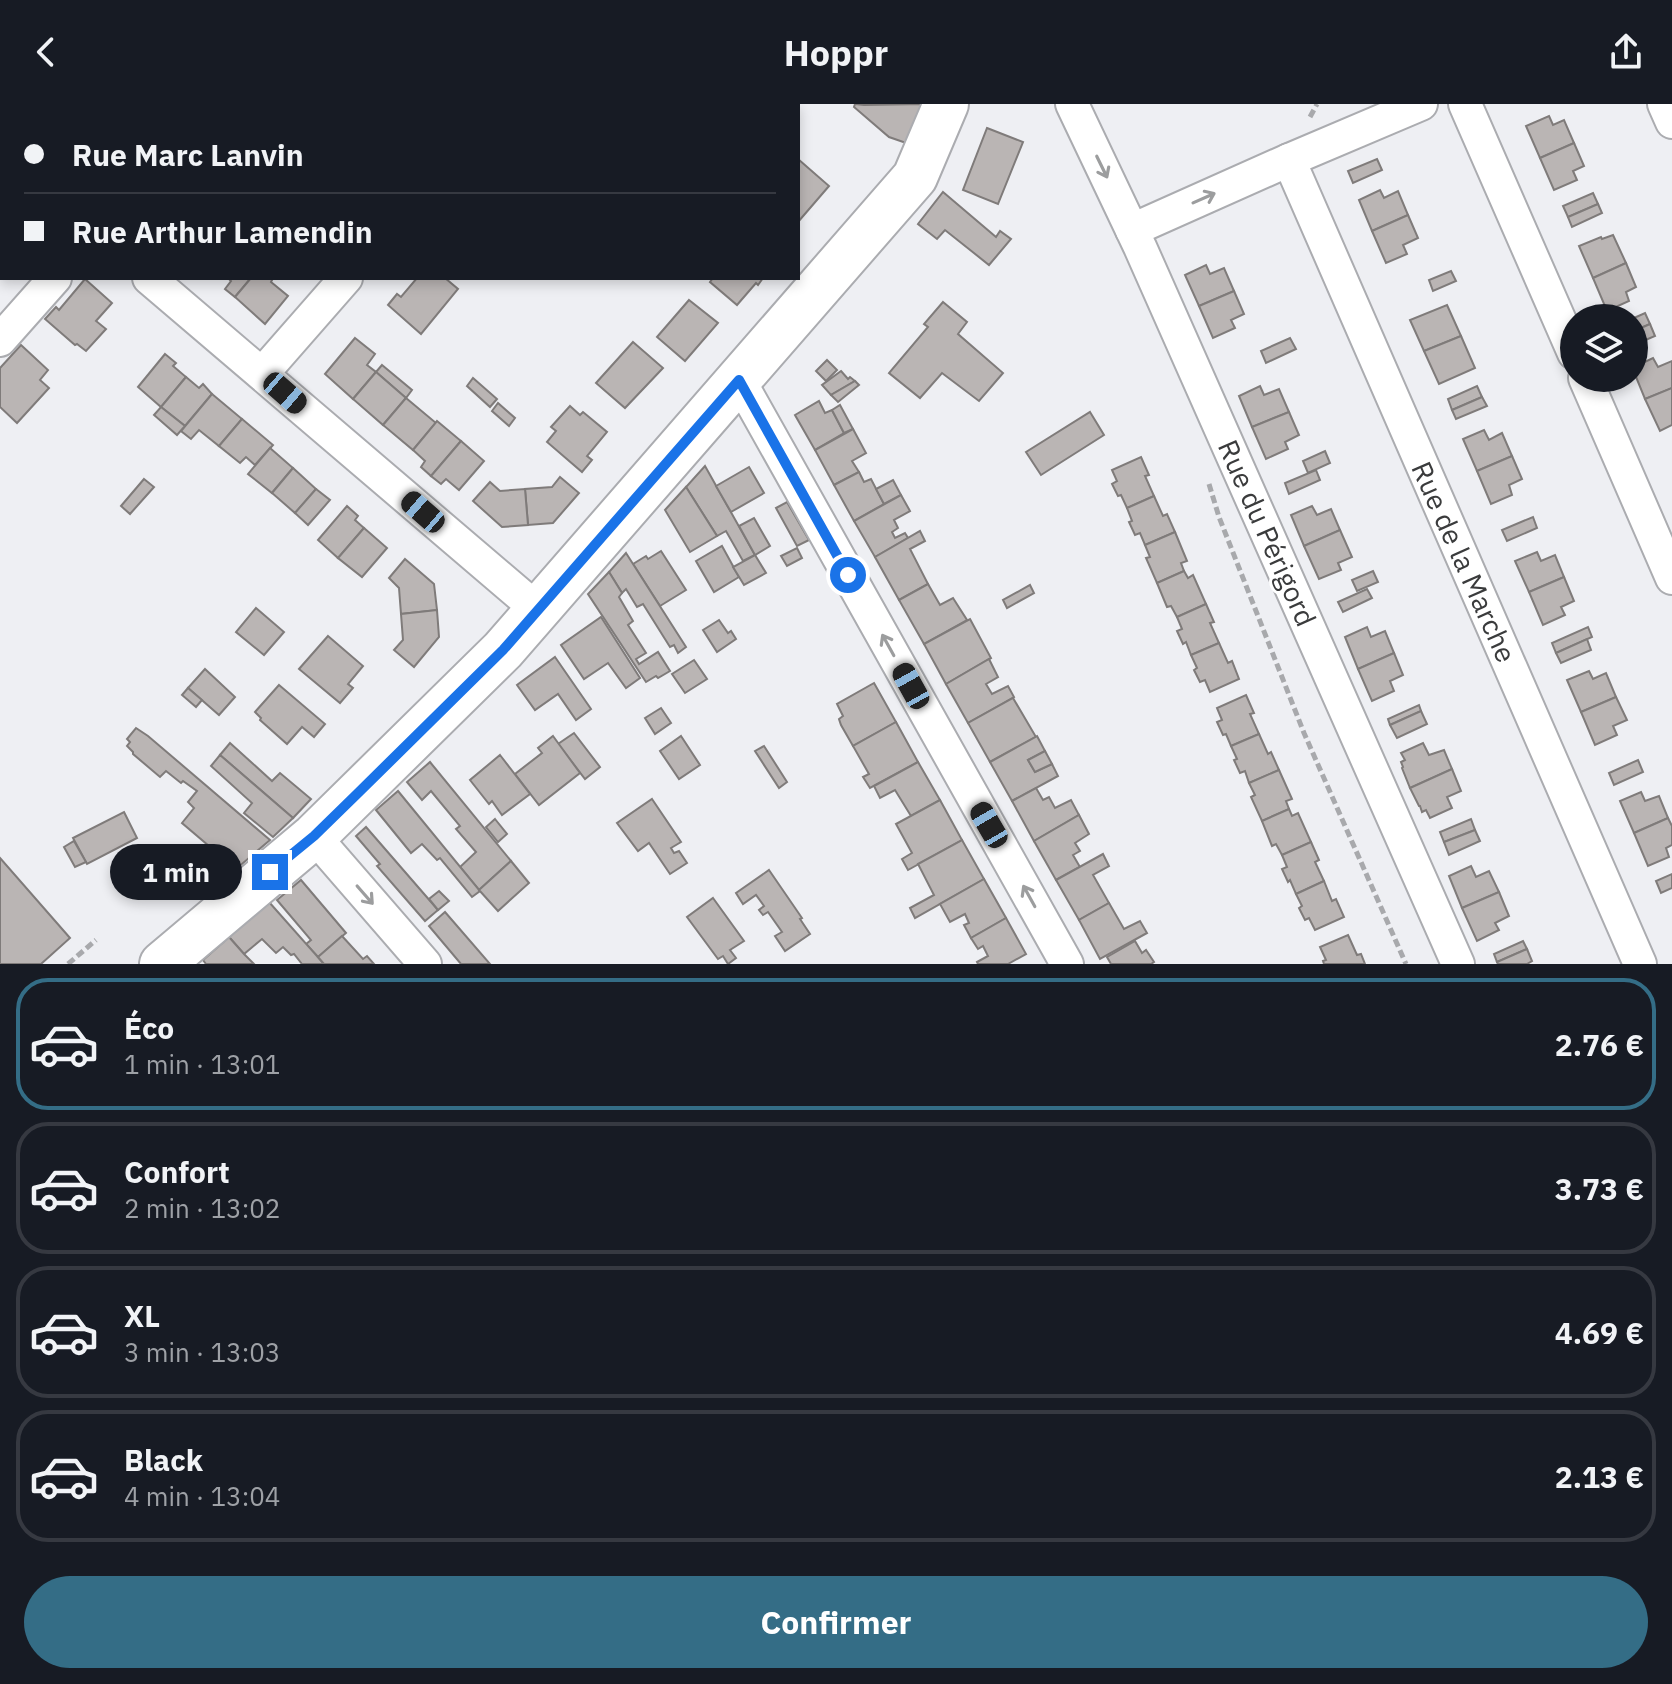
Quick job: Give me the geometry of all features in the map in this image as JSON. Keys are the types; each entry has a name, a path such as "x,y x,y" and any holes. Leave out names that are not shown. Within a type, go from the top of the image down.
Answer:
{"street":[{"path":"162,964 314,836 483,670 538,610 915,177 946,104"},
{"name":"Rue du Périgord","path":"1072,104 1132,230 1458,964"},
{"path":"1358,130 1378,113 1380,104"},
{"path":"1132,230 1421,104"},
{"path":"1465,104 1560,321"},
{"path":"1664,104 1672,122"},
{"name":"Rue de la Marche","path":"1289,160 1640,964"},
{"path":"0,340 53,280"},
{"path":"151,280 538,610"},
{"path":"262,374 344,280"},
{"path":"739,380 1067,964"},
{"path":"1591,392 1672,578"},
{"path":"314,836 425,964"}],"path":[{"path":"1206,472 1219,517 1304,733 1406,964"},
{"path":"68,964 96,940"}],"building":[{"path":"855,104 925,104 909,144 889,137 854,107"},
{"path":"1549,116 1553,125 1564,120 1574,143 1540,158 1526,126"},
{"path":"987,128 1023,142 998,204 963,190"},
{"path":"1574,143 1584,166 1573,171 1577,180 1554,190 1540,158"},
{"path":"1377,159 1382,170 1353,183 1348,171"},
{"path":"800,161 829,186 800,220"},
{"path":"1380,190 1384,198 1398,191 1408,215 1372,231 1359,200"},
{"path":"943,192 996,237 1000,231 1011,239 989,265 945,230 937,239 918,224"},
{"path":"1593,193 1598,204 1568,217 1563,206"},
{"path":"1598,204 1602,213 1572,227 1568,217"},
{"path":"1408,215 1418,238 1403,245 1407,254 1386,263 1372,231"},
{"path":"1613,235 1626,263 1593,278 1579,246"},
{"path":"1626,263 1636,287 1626,292 1629,301 1604,304 1593,278"},
{"path":"1206,265 1210,274 1224,268 1234,291 1199,306 1185,275"},
{"path":"1451,271 1456,281 1433,291 1429,280"},
{"path":"84,280 112,303 96,321 106,329 86,351 45,319 56,307 59,310"},
{"path":"249,280 235,297 225,289 231,281"},
{"path":"249,280 272,280 288,296 265,324 235,297"},
{"path":"415,280 447,280 458,289 421,334 388,305 397,294 401,297"},
{"path":"712,280 762,280 737,305 710,282"},
{"path":"1234,291 1244,314 1231,320 1235,328 1213,338 1199,306"},
{"path":"689,300 718,323 685,361 657,337"},
{"path":"943,302 967,322 958,334 1003,373 979,401 942,373 920,398 889,373 928,327 924,324"},
{"path":"1447,305 1461,336 1424,351 1410,320"},
{"path":"1648,325 1655,336 1648,339"},
{"path":"1461,336 1475,368 1439,384 1424,351"},
{"path":"355,338 375,354 367,365 376,372 353,399 325,374"},
{"path":"1290,338 1296,349 1266,363 1261,351"},
{"path":"633,342 663,368 625,408 596,383"},
{"path":"21,345 48,370 40,380 49,388 17,423 0,407 0,368"},
{"path":"165,354 186,377 161,407 138,387"},
{"path":"1653,358 1658,367 1672,361 1672,388 1645,399 1642,392 1648,392 1648,360"},
{"path":"827,360 837,370 826,381 816,371"},
{"path":"382,365 412,390 406,398 376,372"},
{"path":"841,371 848,379 850,377 855,381 831,395 822,385"},
{"path":"376,372 406,398 383,425 353,399"},
{"path":"186,377 199,388 203,384 212,394 185,426 161,407"},
{"path":"473,378 497,399 490,407 467,386"},
{"path":"855,381 859,385 838,402 831,395"},
{"path":"1260,386 1264,395 1279,389 1289,412 1252,427 1239,396"},
{"path":"1477,386 1482,397 1452,410 1448,399"},
{"path":"1672,388 1672,425 1660,431 1645,399"},
{"path":"212,394 242,419 219,446 199,430 191,439 181,431"},
{"path":"1482,397 1487,406 1456,419 1452,410"},
{"path":"406,398 436,423 413,450 383,425"},
{"path":"819,401 825,413 832,410 844,433 815,450 795,415"},
{"path":"498,403 515,418 509,426 492,411"},
{"path":"840,405 853,429 844,433 832,410"},
{"path":"570,406 580,415 583,412 607,432 587,456 592,460 582,472 547,442 556,431 551,427"},
{"path":"161,407 185,426 177,435 154,415"},
{"path":"1090,412 1104,435 1041,475 1026,452"},
{"path":"1289,412 1299,435 1285,442 1288,449 1266,459 1252,427"},
{"path":"242,419 273,445 255,465 246,457 240,463 219,446"},
{"path":"437,421 461,441 431,476 421,467 425,461 413,450"},
{"path":"853,429 866,453 852,461 859,472 834,485 815,450"},
{"path":"1484,430 1489,440 1502,433 1512,456 1477,471 1463,439"},
{"path":"461,441 484,461 459,490 446,479 441,484 431,476"},
{"path":"270,448 293,468 272,493 248,474"},
{"path":"1325,451 1330,463 1308,473 1303,461"},
{"path":"1512,456 1522,479 1509,485 1512,495 1491,504 1477,471"},
{"path":"1141,457 1154,496 1127,508 1112,484 1117,481 1112,470"},
{"path":"705,466 755,555 743,561 726,531 717,536 686,487"},
{"path":"749,467 764,493 731,512 716,486"},
{"path":"293,468 316,489 295,513 272,493"},
{"path":"1316,470 1320,480 1289,494 1285,483"},
{"path":"859,472 864,482 871,479 884,504 854,521 834,485"},
{"path":"560,477 579,493 553,523 528,525 525,489 552,487"},
{"path":"144,479 154,487 130,514 121,506"},
{"path":"893,480 901,495 884,504 876,489"},
{"path":"490,482 500,491 525,489 528,525 502,527 473,501"},
{"path":"686,487 717,536 690,552 665,510"},
{"path":"316,489 330,500 308,525 295,513"},
{"path":"901,495 910,511 894,520 898,528 892,532 895,538 905,533 908,538 875,557 854,521"},
{"path":"1154,496 1175,532 1145,545 1140,533 1135,535 1127,508"},
{"path":"787,502 809,540 797,546 776,508"},
{"path":"347,506 358,516 355,520 364,528 338,558 318,540"},
{"path":"1312,506 1317,515 1331,509 1340,530 1304,546 1291,515"},
{"path":"1533,517 1537,528 1507,541 1502,530"},
{"path":"754,518 770,546 755,555 739,526"},
{"path":"364,528 387,548 362,577 338,558"},
{"path":"1340,530 1352,557 1338,563 1341,570 1319,579 1304,546"},
{"path":"920,531 925,541 910,549 928,584 899,600 875,557"},
{"path":"1175,532 1187,561 1181,563 1184,571 1157,583 1146,558 1150,557 1145,545"},
{"path":"722,546 739,577 714,592 696,561"},
{"path":"797,548 802,558 787,566 781,556"},
{"path":"661,551 686,590 660,606 633,564"},
{"path":"1537,552 1541,561 1555,555 1564,577 1529,592 1515,561"},
{"path":"626,553 686,647 678,653 674,645 670,647 643,604 637,607 626,589 622,593 609,572"},
{"path":"755,555 766,573 744,585 733,567"},
{"path":"405,559 434,584 437,610 401,614 399,588 389,578"},
{"path":"1184,571 1188,578 1193,575 1206,604 1177,617 1171,606 1167,607 1157,583"},
{"path":"1373,571 1378,582 1357,591 1352,580"},
{"path":"609,572 622,593 619,597 633,621 628,625 646,653 636,659 639,664 658,652 670,671 658,678 656,676 646,682 588,594"},
{"path":"1564,577 1574,601 1561,607 1565,615 1543,625 1529,592"},
{"path":"928,584 940,605 953,598 967,620 924,644 899,600"},
{"path":"1030,585 1034,593 1007,608 1003,600"},
{"path":"1367,589 1372,598 1343,612 1338,602"},
{"path":"1206,604 1219,643 1191,655 1177,631 1182,629 1177,617"},
{"path":"256,608 284,632 264,655 236,632"},
{"path":"437,610 439,637 414,667 394,650 403,640 401,614"},
{"path":"601,617 640,678 626,688 608,663 584,679 561,645"},
{"path":"970,619 991,658 946,684 924,644"},
{"path":"719,620 736,639 717,652 703,630"},
{"path":"1367,627 1371,637 1385,631 1394,653 1358,669 1345,637"},
{"path":"1588,627 1592,637 1556,653 1552,643"},
{"path":"328,636 363,666 348,684 353,688 340,703 299,669"},
{"path":"1587,639 1591,650 1561,663 1556,653"},
{"path":"1219,643 1228,663 1232,661 1239,679 1210,692 1205,680 1200,682 1191,655"},
{"path":"1394,653 1403,675 1390,681 1394,691 1372,701 1358,669"},
{"path":"555,657 591,709 576,720 558,694 535,710 517,685"},
{"path":"989,659 998,677 986,684 992,694 1008,686 1014,697 968,723 946,684"},
{"path":"694,660 707,679 685,693 672,674"},
{"path":"205,669 235,697 219,715 188,688"},
{"path":"1589,671 1593,679 1606,673 1616,697 1581,712 1567,680"},
{"path":"874,683 896,722 853,746 841,725 839,719 843,716 837,704"},
{"path":"279,685 325,724 314,737 302,727 287,744 260,720 255,712"},
{"path":"188,688 202,700 196,707 182,695"},
{"path":"1246,695 1259,734 1231,746 1217,722 1222,720 1217,708"},
{"path":"1616,697 1627,720 1613,726 1617,735 1595,745 1581,712"},
{"path":"1013,698 1036,737 990,762 968,723"},
{"path":"1419,705 1421,711 1390,725 1388,719"},
{"path":"661,708 671,723 655,734 645,718"},
{"path":"1421,711 1427,724 1397,738 1390,725"},
{"path":"896,722 918,762 870,788 863,777 869,774 853,746"},
{"path":"136,728 270,840 236,869 182,823 194,808 188,802 197,791 166,771 160,777 127,746 130,742 127,739"},
{"path":"574,733 600,767 585,779 558,744"},
{"path":"1259,734 1279,770 1249,783 1245,771 1240,773 1231,746"},
{"path":"553,736 580,773 539,805 515,774 542,753 538,748"},
{"path":"681,736 700,765 679,779 660,751"},
{"path":"1037,736 1045,751 1028,760 1035,772 1052,764 1058,776 1012,801 990,762"},
{"path":"230,743 272,781 280,773 311,799 293,818 220,755"},
{"path":"1423,743 1429,755 1444,750 1452,769 1410,788 1402,768 1401,762 1405,760 1401,753"},
{"path":"764,746 787,782 779,788 755,751"},
{"path":"1045,751 1052,764 1035,772 1028,760"},
{"path":"220,755 293,818 273,837 244,813 252,803 211,766"},
{"path":"500,755 530,794 502,815 470,780"},
{"path":"1638,760 1643,772 1614,785 1609,773"},
{"path":"430,762 511,861 479,890 460,867 476,852 456,829 460,826 431,791 422,800 407,782"},
{"path":"918,762 940,800 911,816 895,790 880,798 874,786"},
{"path":"1452,769 1461,791 1447,797 1452,808 1430,818 1426,810 1422,812 1410,788"},
{"path":"1279,770 1292,799 1286,801 1289,809 1262,821 1251,797 1255,795 1249,783"},
{"path":"1036,788 1043,800 1049,797 1055,808 1071,800 1079,815 1034,841 1012,801"},
{"path":"398,791 480,891 472,897 440,858 437,860 422,844 411,853 376,810"},
{"path":"1641,792 1645,801 1659,796 1668,818 1634,833 1620,801"},
{"path":"652,799 681,842 671,848 674,853 679,851 687,863 670,874 649,843 638,851 617,823"},
{"path":"940,800 962,840 908,870 902,859 912,853 896,824"},
{"path":"1289,809 1292,816 1298,813 1311,842 1282,855 1276,844 1272,846 1262,821"},
{"path":"124,812 137,838 87,864 73,838"},
{"path":"1079,815 1089,834 1075,843 1080,851 1073,855 1080,867 1056,880 1034,841"},
{"path":"1668,818 1672,826 1672,845 1666,848 1669,857 1648,866 1634,833"},
{"path":"495,819 507,834 498,842 486,827"},
{"path":"1471,819 1475,830 1444,842 1440,832"},
{"path":"366,827 438,910 425,921 377,866 380,864 356,836"},
{"path":"1475,830 1480,841 1449,855 1444,842"},
{"path":"962,840 984,879 915,918 910,908 934,895 918,864"},
{"path":"74,841 86,862 75,867 64,847"},
{"path":"1311,842 1319,860 1315,862 1324,881 1296,894 1282,869 1287,867 1282,855"},
{"path":"1103,854 1109,866 1093,875 1109,903 1079,920 1056,880"},
{"path":"0,858 70,938 41,964 0,964"},
{"path":"511,861 529,883 498,911 479,890"},
{"path":"1471,866 1476,877 1489,871 1499,892 1462,908 1449,876"},
{"path":"769,870 810,934 785,951 775,936 782,932 768,912 763,915 759,910 764,906 756,895 743,904 736,893"},
{"path":"1672,874 1672,888 1661,893 1656,881"},
{"path":"984,879 1006,918 971,938 964,925 969,923 965,914 950,922 940,904"},
{"path":"301,880 346,933 318,957 306,944 311,940 277,900"},
{"path":"1324,881 1332,901 1336,899 1344,917 1315,930 1309,918 1305,920 1296,894"},
{"path":"439,891 449,901 438,910 429,899"},
{"path":"1499,892 1509,916 1495,923 1499,930 1477,941 1462,908"},
{"path":"713,898 744,941 730,950 736,958 728,964 723,956 718,959 687,917"},
{"path":"269,902 324,964 302,964 283,947 276,953 262,939 244,954 229,937"},
{"path":"1109,903 1124,929 1140,921 1147,933 1100,959 1079,920"},
{"path":"445,912 490,964 461,964 429,926"},
{"path":"1006,918 1026,954 1008,964 978,964 988,956 983,946 978,949 971,938"},
{"path":"1348,935 1365,964 1324,964 1326,960 1320,947"},
{"path":"342,936 363,959 367,956 374,964 324,964 318,957"},
{"path":"229,937 254,964 206,964 203,960"},
{"path":"1135,941 1142,953 1146,950 1154,962 1111,964 1107,957"},
{"path":"1523,941 1527,949 1497,962 1494,954"},
{"path":"1527,949 1532,961 1527,964 1497,962"}],"route":[{"path":"270,872 314,836 503,650 739,380 848,575"}]}
